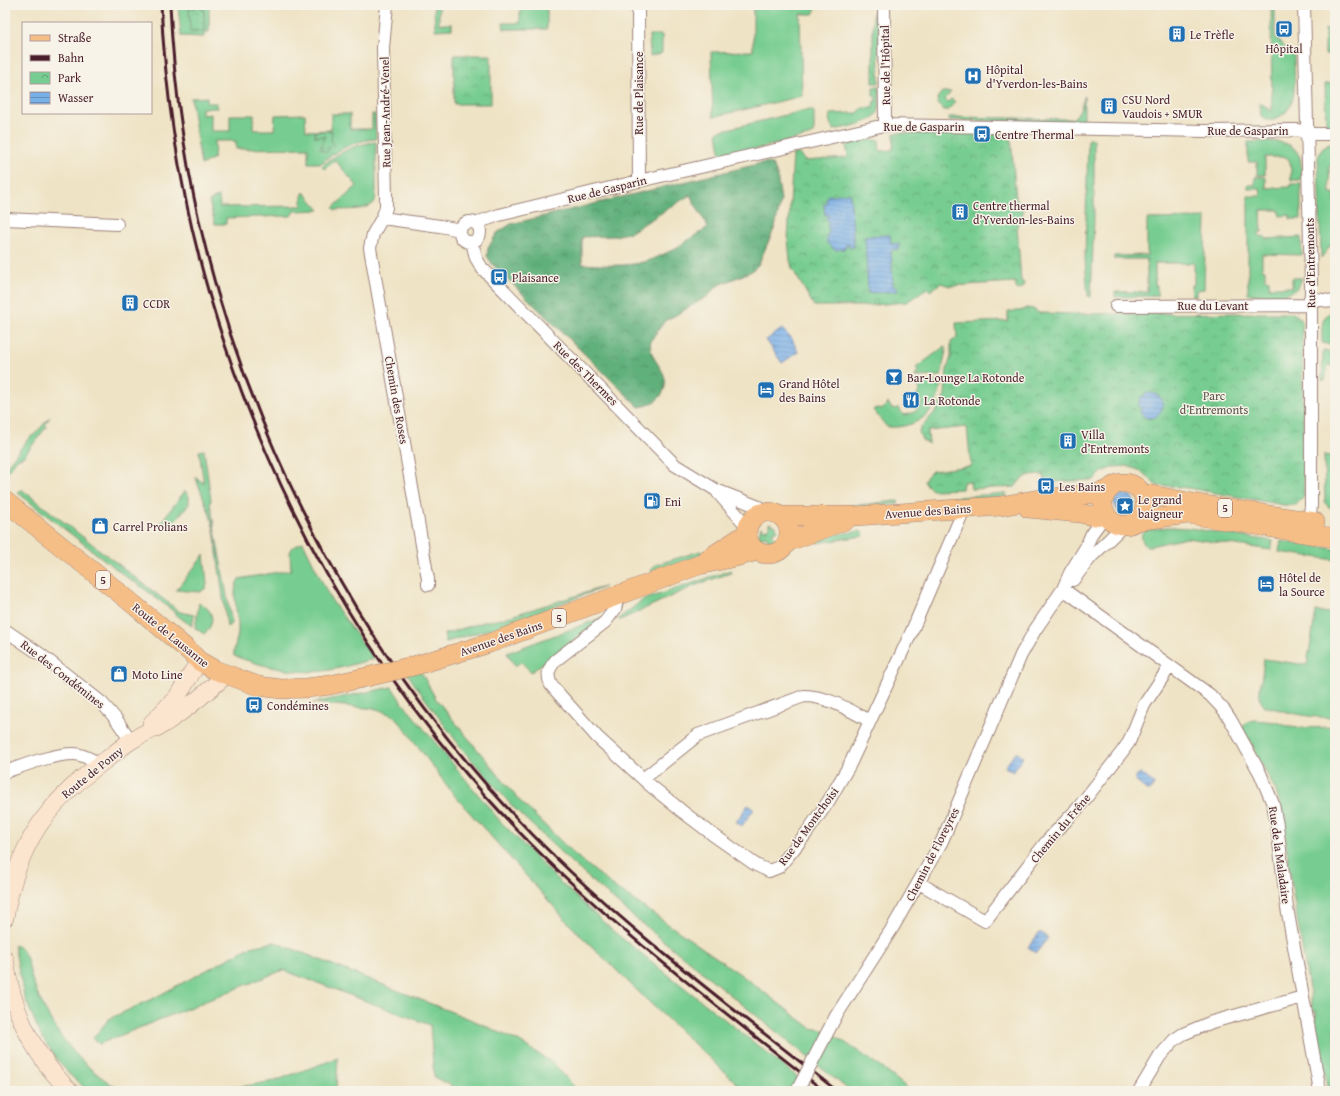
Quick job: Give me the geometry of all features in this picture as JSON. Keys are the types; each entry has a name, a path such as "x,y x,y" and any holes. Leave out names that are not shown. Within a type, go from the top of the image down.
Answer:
{"main road":[{"path":"1120,483 1126,483 1138,488 1142,493 1145,505 1143,512 1130,523 1114,522 1106,514 1104,509 1104,499 1109,490 1120,483"},
{"name":"Avenue des Bains","path":"856,516 1001,506 1098,493 1109,490"},
{"name":"5","path":"1142,493 1203,505 1335,525"},
{"name":"Route de Lausanne","path":"5,501 132,603 199,661 209,667 226,675 258,686 281,689 315,687 368,677"},
{"name":"Avenue des Bains","path":"1001,506 1080,513 1093,516 1106,514"},
{"path":"787,542 789,535 788,528 781,516 775,513 762,512 750,520 747,530 749,544 762,554 774,553 787,542 856,516"},
{"name":"5","path":"1130,523 1188,514 1335,538"},
{"path":"781,516 856,516"},
{"name":"5","path":"699,565 747,530"},
{"name":"5","path":"699,565 757,551"},
{"name":"Avenue des Bains","path":"368,677 417,665 490,643 699,565"},
{"name":"Route de Pomy","path":"5,918 11,886 18,865 38,826 54,805 75,783 133,740 176,698 199,661"},
{"name":"Route de Pomy","path":"133,740 162,726 191,706 226,675"},
{"path":"5,959 12,995 20,1020 32,1044 49,1068 70,1091"}],"street":[{"name":"Rue Jean-André-Venel","path":"382,218 386,208 387,189 384,48 387,5"},
{"name":"Rue de Plaisance","path":"638,5 639,181"},
{"name":"Rue de l'Hôpital","path":"884,5 886,125"},
{"name":"Rue d'Entremonts","path":"1304,5 1310,302 1311,506 1309,521"},
{"name":"Rue de Gasparin","path":"477,224 499,215 639,181 886,125 1206,131 1298,130 1307,134 1335,134"},
{"path":"382,218 460,230"},
{"name":"Chemin des Roses","path":"382,218 373,234 370,248 414,495 428,585"},
{"path":"5,219 117,224"},
{"path":"471,222 477,224 480,230 480,236 478,239 472,242 465,242 462,240 460,227 465,223 471,222"},
{"name":"Rue des Thermes","path":"472,242 476,258 482,268 675,465 716,490 759,507 762,512"},
{"name":"Rue du Levant","path":"1116,306 1335,302"},
{"name":"Rue des Thermes","path":"716,490 747,530"},
{"name":"Rue de Montchoisi","path":"618,596 615,609 605,622 556,660 551,666 548,673 548,679 551,685 597,737 643,779 701,825 756,865 769,871 779,867 785,861 828,802 850,764 911,633 965,508"},
{"name":"Chemin de Floreyres","path":"797,1091 836,1016 893,927 919,883 948,827 1022,655 1035,630 1063,589 1092,533 1106,514"},
{"path":"1213,519 1218,514 1300,526 1307,524 1309,521"},
{"name":"Chemin de Floreyres","path":"1063,589 1075,579 1091,557 1130,523"},
{"name":"Rue de la Maladaire","path":"1063,589 1210,695 1224,710 1260,773 1273,804 1277,825 1287,905 1320,1091"},
{"name":"Rue des Condémines","path":"5,630 40,654 102,703 133,740"},
{"name":"Chemin du Frêne","path":"919,883 985,921 1048,841 1078,808 1122,752 1129,742 1144,705 1170,666"},
{"path":"643,779 698,735 804,696 813,696 826,699 870,721"},
{"path":"5,772 51,758 75,754 88,757 100,764"},
{"path":"1139,1091 1160,1056 1174,1040 1183,1034 1212,1022 1303,997"}],"green space":[{"path":"178,5 209,5 209,32 204,32 204,37 181,36","holes":["201,6 201,9 204,9 204,31 189,8"]},
{"path":"434,5 439,5 439,24 452,24 452,29 435,30"},
{"path":"520,5 547,5 547,29 504,29 503,23 520,23"},
{"path":"753,5 818,5 813,14 800,14 802,96 713,117 711,52 753,51"},
{"path":"1271,5 1275,5 1275,37 1294,56 1295,76 1293,97 1285,113 1277,118 1266,120 1261,116 1260,104 1261,103 1272,112"},
{"path":"196,6 201,6 201,9 204,9 204,31 190,31 189,8 196,8"},
{"path":"878,8 879,83 873,83 873,13"},
{"path":"1325,29 1335,29 1333,55 1325,55"},
{"path":"649,35 662,35 662,53 650,56"},
{"path":"454,55 491,55 491,104 454,104"},
{"path":"1334,83 1334,126 1326,126 1325,84"},
{"path":"879,86 880,99 878,112 875,116 865,122 834,130 830,121 830,114 858,113 862,108 873,108 876,97 873,96 873,87"},
{"path":"942,92 951,92 945,99 948,102 952,99 955,102 948,110 944,110 938,104 937,98"},
{"path":"1084,96 1084,119 1080,123 949,120 949,117 1072,119 1080,109"},
{"path":"207,97 207,103 217,103 217,108 202,108 202,115 211,114 211,131 230,131 230,115 254,115 254,130 274,130 275,115 305,114 306,131 331,130 331,114 350,114 350,129 372,129 372,114 375,114 376,139 360,142 346,147 320,164 308,163 308,148 236,149 236,141 215,141 214,158 201,165 191,98"},
{"path":"812,110 814,112 814,130 812,135 721,158 717,132"},
{"path":"315,131 332,131 331,141 334,145 333,147 330,146 327,152 320,149 325,136 315,137"},
{"path":"894,133 995,134 1011,138 1016,199 1021,205 1023,212 1020,222 1017,225 1021,281 1024,283 1023,288 1018,290 1015,282 950,286 941,283 930,291 927,288 907,302 863,306 814,306 792,268 790,260 788,239 793,154 798,153 805,161 846,158 848,156 846,145 859,139 879,140 880,151 893,150"},
{"path":"1088,139 1094,139 1094,219 1091,297 1088,296 1085,259"},
{"path":"1270,141 1285,143 1291,146 1300,158 1301,180 1291,180 1290,161 1286,157 1265,157 1265,175 1257,175 1257,162 1248,162 1248,142"},
{"path":"376,142 375,202 361,209 335,210 333,208 357,186 335,160 324,169 322,166 347,150"},
{"path":"1329,144 1335,144 1335,161 1329,166 1330,193 1334,193 1335,195 1335,247 1334,248 1331,245 1321,258 1318,157 1322,149"},
{"path":"766,162 773,165 777,175 781,200 775,227 758,265 752,271 717,286 708,296 664,322 651,340 652,354 663,373 665,386 662,394 657,400 649,405 639,407 493,265 487,256 488,248 497,233 511,224","holes":["690,195 708,227 669,252 643,262 621,265 582,264 582,237 615,236 631,232"]},
{"path":"1255,177 1266,178 1266,188 1291,187 1291,184 1301,184 1301,219 1290,219 1290,215 1280,216 1279,210 1261,210 1262,232 1259,232 1260,237 1264,236 1267,239 1301,237 1302,255 1262,254 1262,269 1265,270 1265,279 1269,280 1269,287 1292,287 1292,278 1302,278 1299,286 1294,291 1287,294 1248,294 1248,196 1261,196 1260,189 1248,189 1248,185 1255,185"},
{"path":"304,192 320,210 294,211 291,216 226,218 226,224 215,224 209,201 219,196 220,207 302,206 302,196"},
{"path":"1206,218 1204,289 1196,290 1196,296 1192,296 1191,285 1194,285 1194,263 1155,263 1155,285 1157,285 1157,296 1115,297 1115,292 1147,292 1147,259 1114,259 1114,256 1147,255 1147,219"},
{"name":"Parc d’Entremonts","path":"1027,308 1033,309 1039,313 1293,313 1299,317 1302,322 1304,497 1296,505 1284,505 1188,488 1156,486 1139,470 1127,466 1114,467 1102,472 1094,480 1047,482 1043,475 1034,474 1021,480 1015,487 971,489 970,481 963,482 962,489 932,490 924,482 932,471 971,466 967,427 928,431 929,444 922,440 919,432 921,427 938,409 945,395 947,369 951,357 951,342 957,338 956,323 1008,321 1008,311 1020,311"},
{"path":"1335,311 1335,346 1322,343 1322,324 1326,316"},
{"path":"945,346 946,350 941,376 915,377 918,371 916,368"},
{"path":"1323,351 1335,353 1335,366 1328,365 1325,381 1322,380"},
{"path":"941,382 936,402 931,410 916,422 898,427 887,427 873,410 876,408 883,408 888,403 892,409 899,408 903,415 912,413 922,402 917,396 920,389 916,383"},
{"path":"50,417 45,424 47,426 24,456 17,459 5,475 5,468 29,438 35,434"},
{"path":"204,450 211,500 210,503 231,618 231,624 227,627 214,530 210,515 195,476 204,484 199,451"},
{"path":"1324,455 1335,457 1335,509 1329,507 1325,503"},
{"path":"21,489 180,612 194,615 192,626 175,614 176,612 134,581 133,582 18,493"},
{"path":"185,491 189,496 189,504 169,528 161,522"},
{"path":"1006,493 1007,495 1003,497 942,502 937,501 936,499"},
{"path":"899,502 897,504 817,509"},
{"path":"769,523 775,525 778,530 773,532 773,536 776,539 770,543 767,543 768,538 765,536 760,538 759,534 761,527 765,530 769,528"},
{"path":"1167,527 1189,528 1273,541 1271,550 1187,538 1146,546 1142,537 1143,531"},
{"path":"860,531 864,534 863,536 817,543 816,541 838,534"},
{"path":"1281,541 1335,549 1335,560 1279,552"},
{"path":"303,542 330,598 374,659 336,669 311,672 277,668 234,656 238,631 235,590 239,579 291,570 291,548"},
{"path":"700,551 702,552 700,555 652,573 651,571 655,565"},
{"path":"204,555 207,584 206,588 200,592 176,590"},
{"path":"731,570 733,572 696,585 620,620 618,619 643,600"},
{"path":"605,587 507,624 446,642 444,634 491,620 501,619"},
{"path":"199,603 208,609 212,617 210,626 204,634 195,628"},
{"path":"1316,611 1335,614 1335,717 1308,716 1264,706 1259,698 1264,659 1307,665"},
{"path":"601,618 600,621 531,672 521,662 515,666 507,653"},
{"path":"417,665 436,699 519,800 574,854 613,886 740,974 811,1028 828,1031 881,1067 911,1091 850,1091 630,914 574,865 514,808 463,750 404,668"},
{"path":"392,687 401,701 500,821 560,882 613,931 815,1091 745,1091 648,1001 572,927 454,795 394,716 377,709 313,703"},
{"path":"1254,720 1277,722 1289,727 1335,727 1335,1091 1328,1091 1314,1016 1316,1016 1316,1011 1313,1012 1291,882 1282,812 1276,791 1243,729 1245,724"},
{"path":"275,942 477,1022 520,1042 554,1064 578,1091 453,1091 454,1087 434,1077 430,1025 283,970 99,1044 93,1038 109,1019 156,997 250,947"},
{"path":"14,945 23,951 40,999 64,1040 97,1074 123,1091 89,1091 72,1077 59,1062 41,1036 24,996"},
{"path":"338,1058 336,1091 183,1091 246,1086 274,1081"}],"water":[{"path":"850,193 854,247 849,247 849,244 847,244 844,249 835,250 827,243 827,235 830,231 827,227 829,223 826,219 829,215 825,215 824,204 827,203 826,200 828,195 834,196"},
{"path":"890,235 891,244 899,244 899,249 891,250 893,286 897,287 898,291 868,293 865,236"},
{"path":"782,329 792,339 798,352 782,363 766,340"},
{"path":"1148,393 1156,395 1161,399 1163,404 1158,415 1153,418 1147,418 1140,413 1141,409 1138,405 1141,397"},
{"path":"1124,493 1131,496 1134,503 1131,510 1124,513 1117,510 1114,503 1117,496"},
{"path":"1016,752 1023,757 1013,772 1005,767"},
{"path":"1140,773 1154,783 1150,791 1135,781 1135,777"},
{"path":"748,805 754,809 742,826 736,822"},
{"path":"1040,932 1048,938 1036,953 1028,947"}],"railway":[{"path":"161,5 172,121 194,236 226,349 269,458 321,563 382,663 452,756 530,843 564,877 673,971 824,1091"},
{"path":"170,5 181,120 202,234 234,345 276,452 327,556 387,655 455,748 532,834 568,869 604,903 680,967 837,1091"}],"place":[{"name":"Hôpital","path":"1284,29"},
{"name":"Le Trèfle","path":"1177,34"},
{"name":"Hôpital d'Yverdon-les-Bains","path":"973,76"},
{"name":"CSU Nord Vaudois + SMUR","path":"1109,106"},
{"name":"Centre Thermal","path":"982,134"},
{"name":"Centre thermal d'Yverdon-les-Bains","path":"960,212"},
{"name":"Plaisance","path":"499,277"},
{"name":"CCDR","path":"130,303"},
{"name":"Bar-Lounge La Rotonde","path":"894,377"},
{"name":"Grand Hôtel des Bains","path":"766,390"},
{"name":"La Rotonde","path":"911,400"},
{"name":"Villa d’Entremonts","path":"1068,441"},
{"name":"Les Bains","path":"1046,486"},
{"name":"Eni","path":"652,501"},
{"name":"Le grand baigneur","path":"1125,506"},
{"name":"Carrel Prolians","path":"100,526"},
{"name":"Hôtel de la Source","path":"1266,584"},
{"name":"Moto Line","path":"119,674"},
{"name":"Condémines","path":"254,705"}]}
